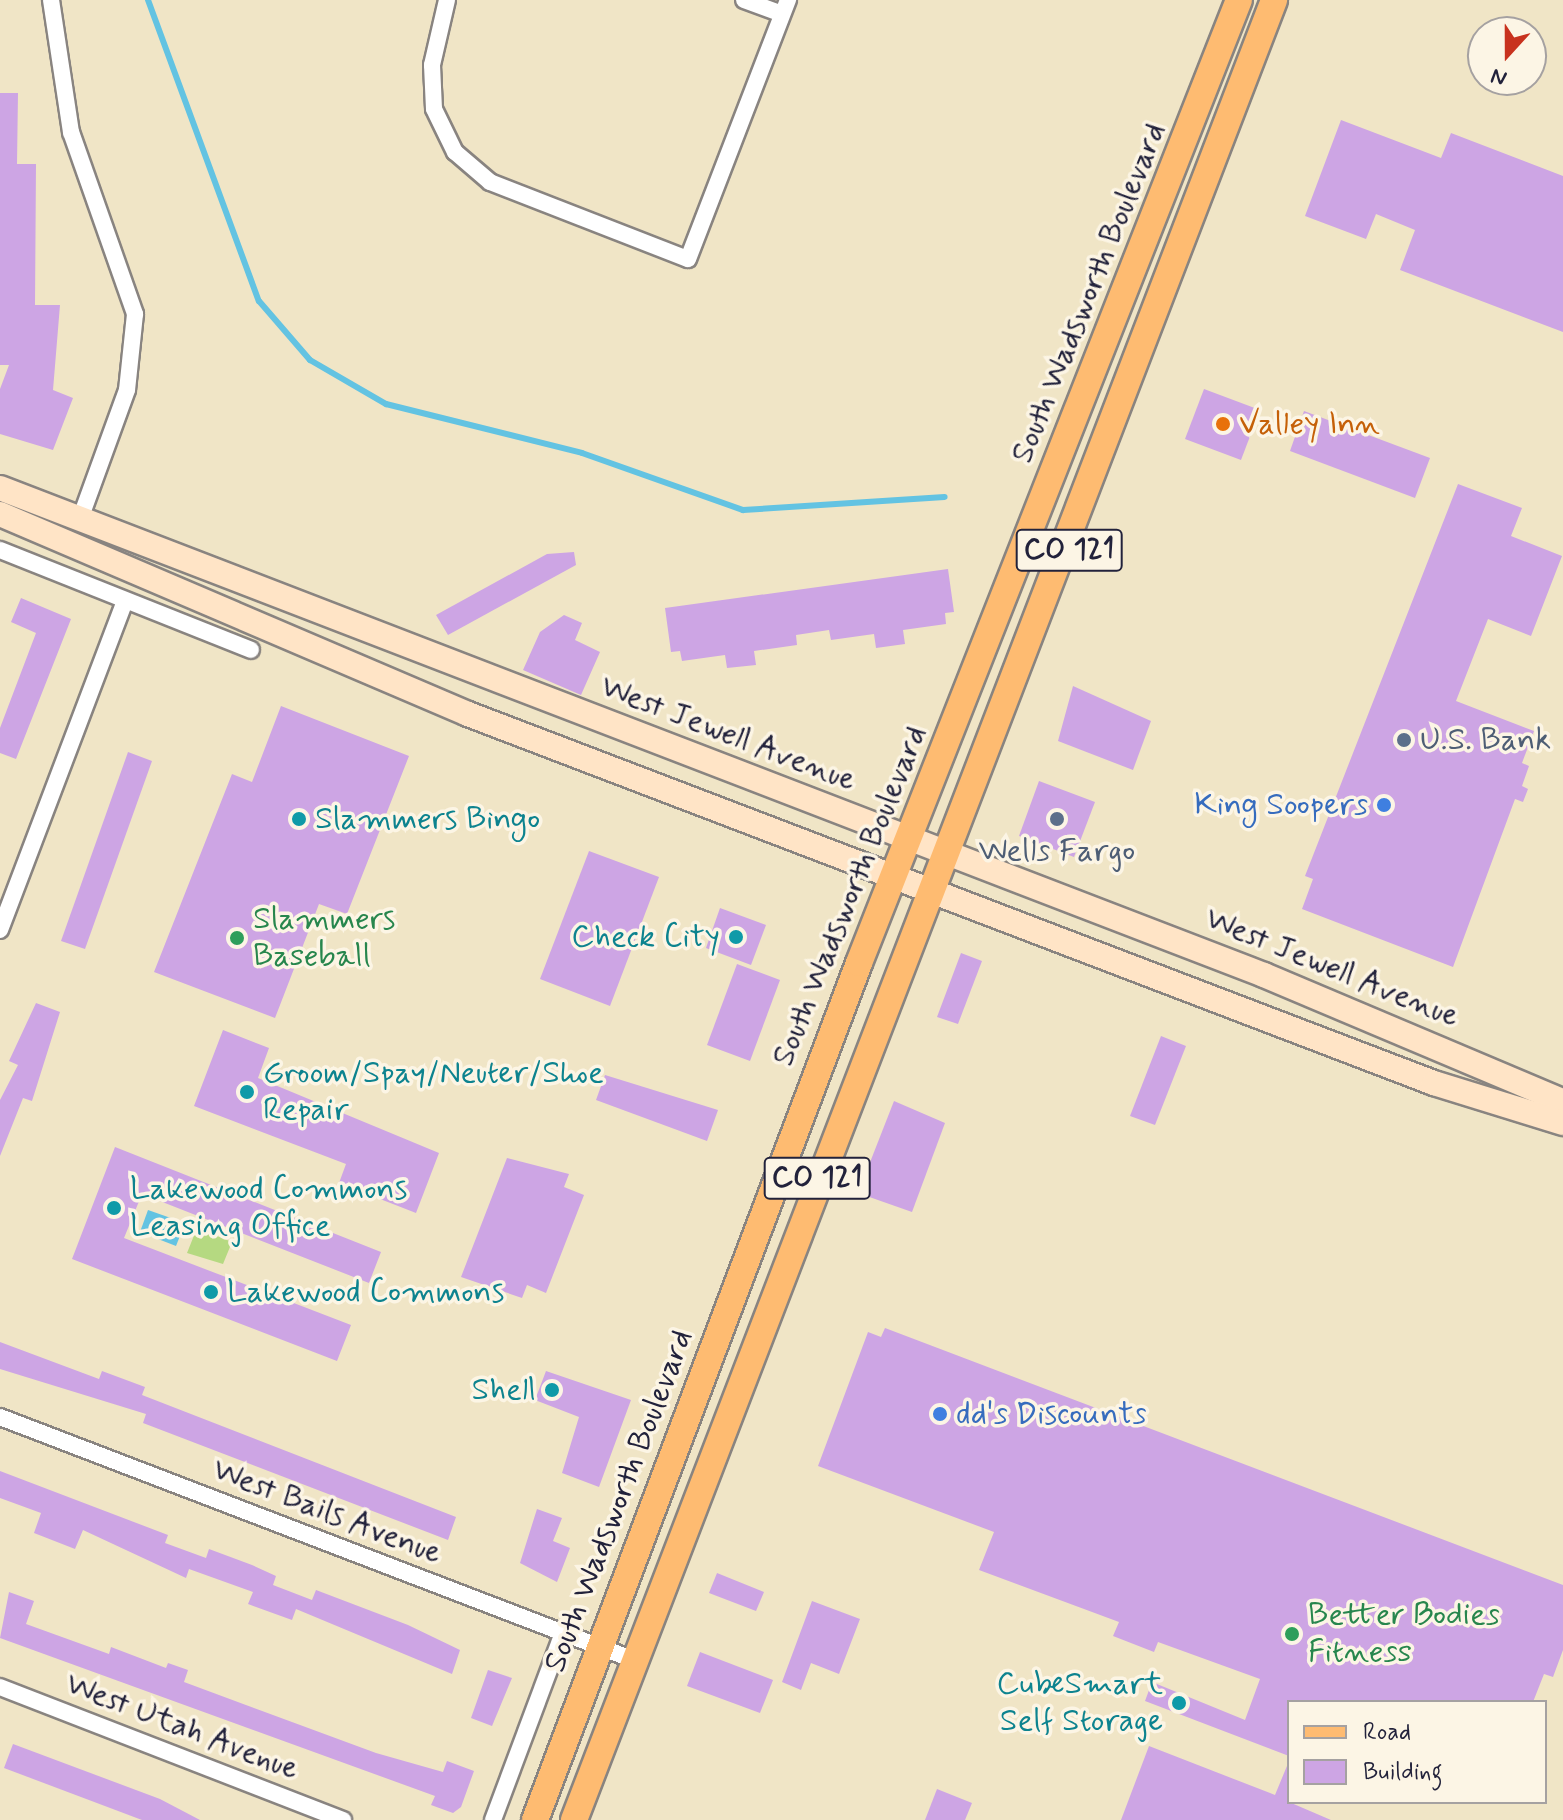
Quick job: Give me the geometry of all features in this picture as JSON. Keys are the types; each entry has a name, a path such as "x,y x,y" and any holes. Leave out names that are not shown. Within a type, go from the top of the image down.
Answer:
{"main road":[{"name":"South Wadsworth Boulevard","path":"535,1820 894,876 1239,0"},
{"name":"CO 121","path":"574,1820 949,853 1274,0"},
{"name":"West Jewell Avenue","path":"0,488 949,853 1563,1101"},
{"path":"0,514 468,714 1434,1083 1563,1123"}],"street":[{"path":"51,0 71,132 135,314 127,390 80,519"},
{"path":"447,0 432,65 434,109 455,152 490,182 688,259 785,7 744,0"},
{"path":"0,550 251,650"},
{"path":"0,930 125,601"},
{"name":"West Bails Avenue","path":"0,1417 634,1660"},
{"path":"493,1820 563,1633"},
{"name":"West Utah Avenue","path":"0,1687 343,1820"}],"green space":[{"path":"197,1228 232,1242 223,1264 187,1253"}],"water":[{"path":"148,1210 185,1223 176,1246 140,1232"}],"building":[{"path":"0,93 18,93 17,164 36,164 35,305 60,305 53,390 73,398 53,450 0,434 0,389 9,365 0,365"},
{"path":"1341,120 1441,158 1451,133 1563,176 1563,332 1400,270 1415,230 1376,214 1366,239 1305,216"},
{"name":"Valley Inn","path":"1204,389 1260,410 1241,460 1185,439"},
{"path":"1304,411 1430,458 1415,498 1290,451"},
{"path":"1458,484 1522,508 1511,536 1562,556 1531,636 1488,619 1456,701 1534,731 1522,763 1529,766 1522,786 1528,789 1523,802 1515,799 1453,967 1302,909 1313,879 1305,876"},
{"path":"574,552 576,565 448,635 436,615 547,554"},
{"path":"948,569 954,612 945,613 946,624 903,630 905,644 876,648 874,634 831,640 829,630 796,635 797,645 754,651 756,665 727,668 725,655 682,661 680,651 671,652 665,608"},
{"path":"21,598 71,619 16,759 0,753 0,728 36,633 11,622"},
{"path":"564,615 582,623 575,640 600,652 581,695 523,670 540,632"},
{"path":"1073,686 1151,721 1133,770 1058,741"},
{"name":"Slammers Bingo","path":"281,706 409,756 347,914 319,904 275,1018 154,972 232,774 252,782"},
{"path":"128,752 152,761 85,949 61,941"},
{"name":"Wells Fargo","path":"1039,781 1095,802 1074,857 1019,836"},
{"path":"589,851 659,877 610,1006 540,979"},
{"name":"Check City","path":"720,908 766,925 751,965 706,948"},
{"path":"961,953 982,961 958,1024 937,1017"},
{"path":"737,964 780,980 750,1061 707,1045"},
{"path":"36,1003 60,1012 32,1101 23,1098 0,1156 0,1100 18,1065 9,1061"},
{"path":"223,1030 269,1048 258,1078 439,1153 416,1213 339,1183 346,1164 194,1106"},
{"path":"1161,1036 1186,1046 1155,1125 1130,1116"},
{"path":"605,1075 718,1110 707,1141 596,1100"},
{"path":"894,1101 945,1123 912,1212 858,1193"},
{"path":"115,1147 381,1252 369,1283 142,1194 124,1238 351,1325 337,1361 72,1259"},
{"path":"507,1158 569,1174 564,1187 584,1195 546,1293 527,1285 522,1298 461,1277"},
{"path":"885,1328 1563,1585 1563,1650 1553,1677 1544,1674 1534,1700 1287,1700 1287,1755 1145,1701 1152,1682 1245,1720 1260,1679 1158,1642 1154,1652 1113,1636 1119,1622 979,1570 994,1532 818,1466 868,1332 881,1337"},
{"path":"0,1342 99,1379 102,1371 145,1387 142,1395 456,1517 448,1540 143,1423 146,1414 0,1369"},
{"name":"Shell","path":"546,1371 631,1400 599,1487 562,1473 579,1417 535,1400"},
{"path":"0,1471 168,1535 165,1543 206,1558 209,1549 252,1565 276,1576 273,1585 312,1600 316,1590 408,1625 460,1650 452,1674 296,1609 292,1620 248,1604 253,1592 189,1569 186,1578 83,1530 75,1549 34,1533 41,1513 0,1498"},
{"path":"537,1509 562,1518 553,1541 570,1548 557,1582 520,1563"},
{"path":"717,1573 764,1592 756,1611 709,1593"},
{"path":"9,1592 34,1601 26,1624 109,1654 111,1647 166,1668 168,1663 188,1670 184,1682 376,1753 443,1772 447,1761 474,1771 461,1807 453,1813 431,1805 435,1796 0,1638"},
{"path":"812,1601 860,1619 839,1674 811,1663 801,1690 782,1682"},
{"path":"700,1652 773,1680 760,1713 687,1686"},
{"path":"488,1670 512,1678 492,1726 471,1718"},
{"path":"13,1744 160,1799 200,1820 142,1820 4,1768"},
{"path":"1149,1746 1275,1795 1287,1766 1287,1804 1331,1820 1121,1820"},
{"path":"937,1789 972,1803 965,1820 925,1820"}],"waterway":[{"path":"148,0 259,301 310,360 386,404 582,453 743,510 945,497"}],"place":[{"name":"Valley Inn","path":"1223,424"},
{"name":"U.S. Bank","path":"1404,740"},
{"name":"King Soopers","path":"1384,805"},
{"name":"Slammers Bingo","path":"299,819"},
{"name":"Wells Fargo","path":"1057,819"},
{"name":"Check City","path":"736,937"},
{"name":"Slammers Baseball","path":"237,938"},
{"name":"Groom/Spay/Neuter/Shoe Repair","path":"247,1092"},
{"name":"Lakewood Commons Leasing Office","path":"114,1208"},
{"name":"Lakewood Commons","path":"211,1292"},
{"name":"Shell","path":"552,1390"},
{"name":"dd's Discounts","path":"940,1414"},
{"name":"Better Bodies Fitness","path":"1292,1634"},
{"name":"CubeSmart Self Storage","path":"1179,1703"}]}
